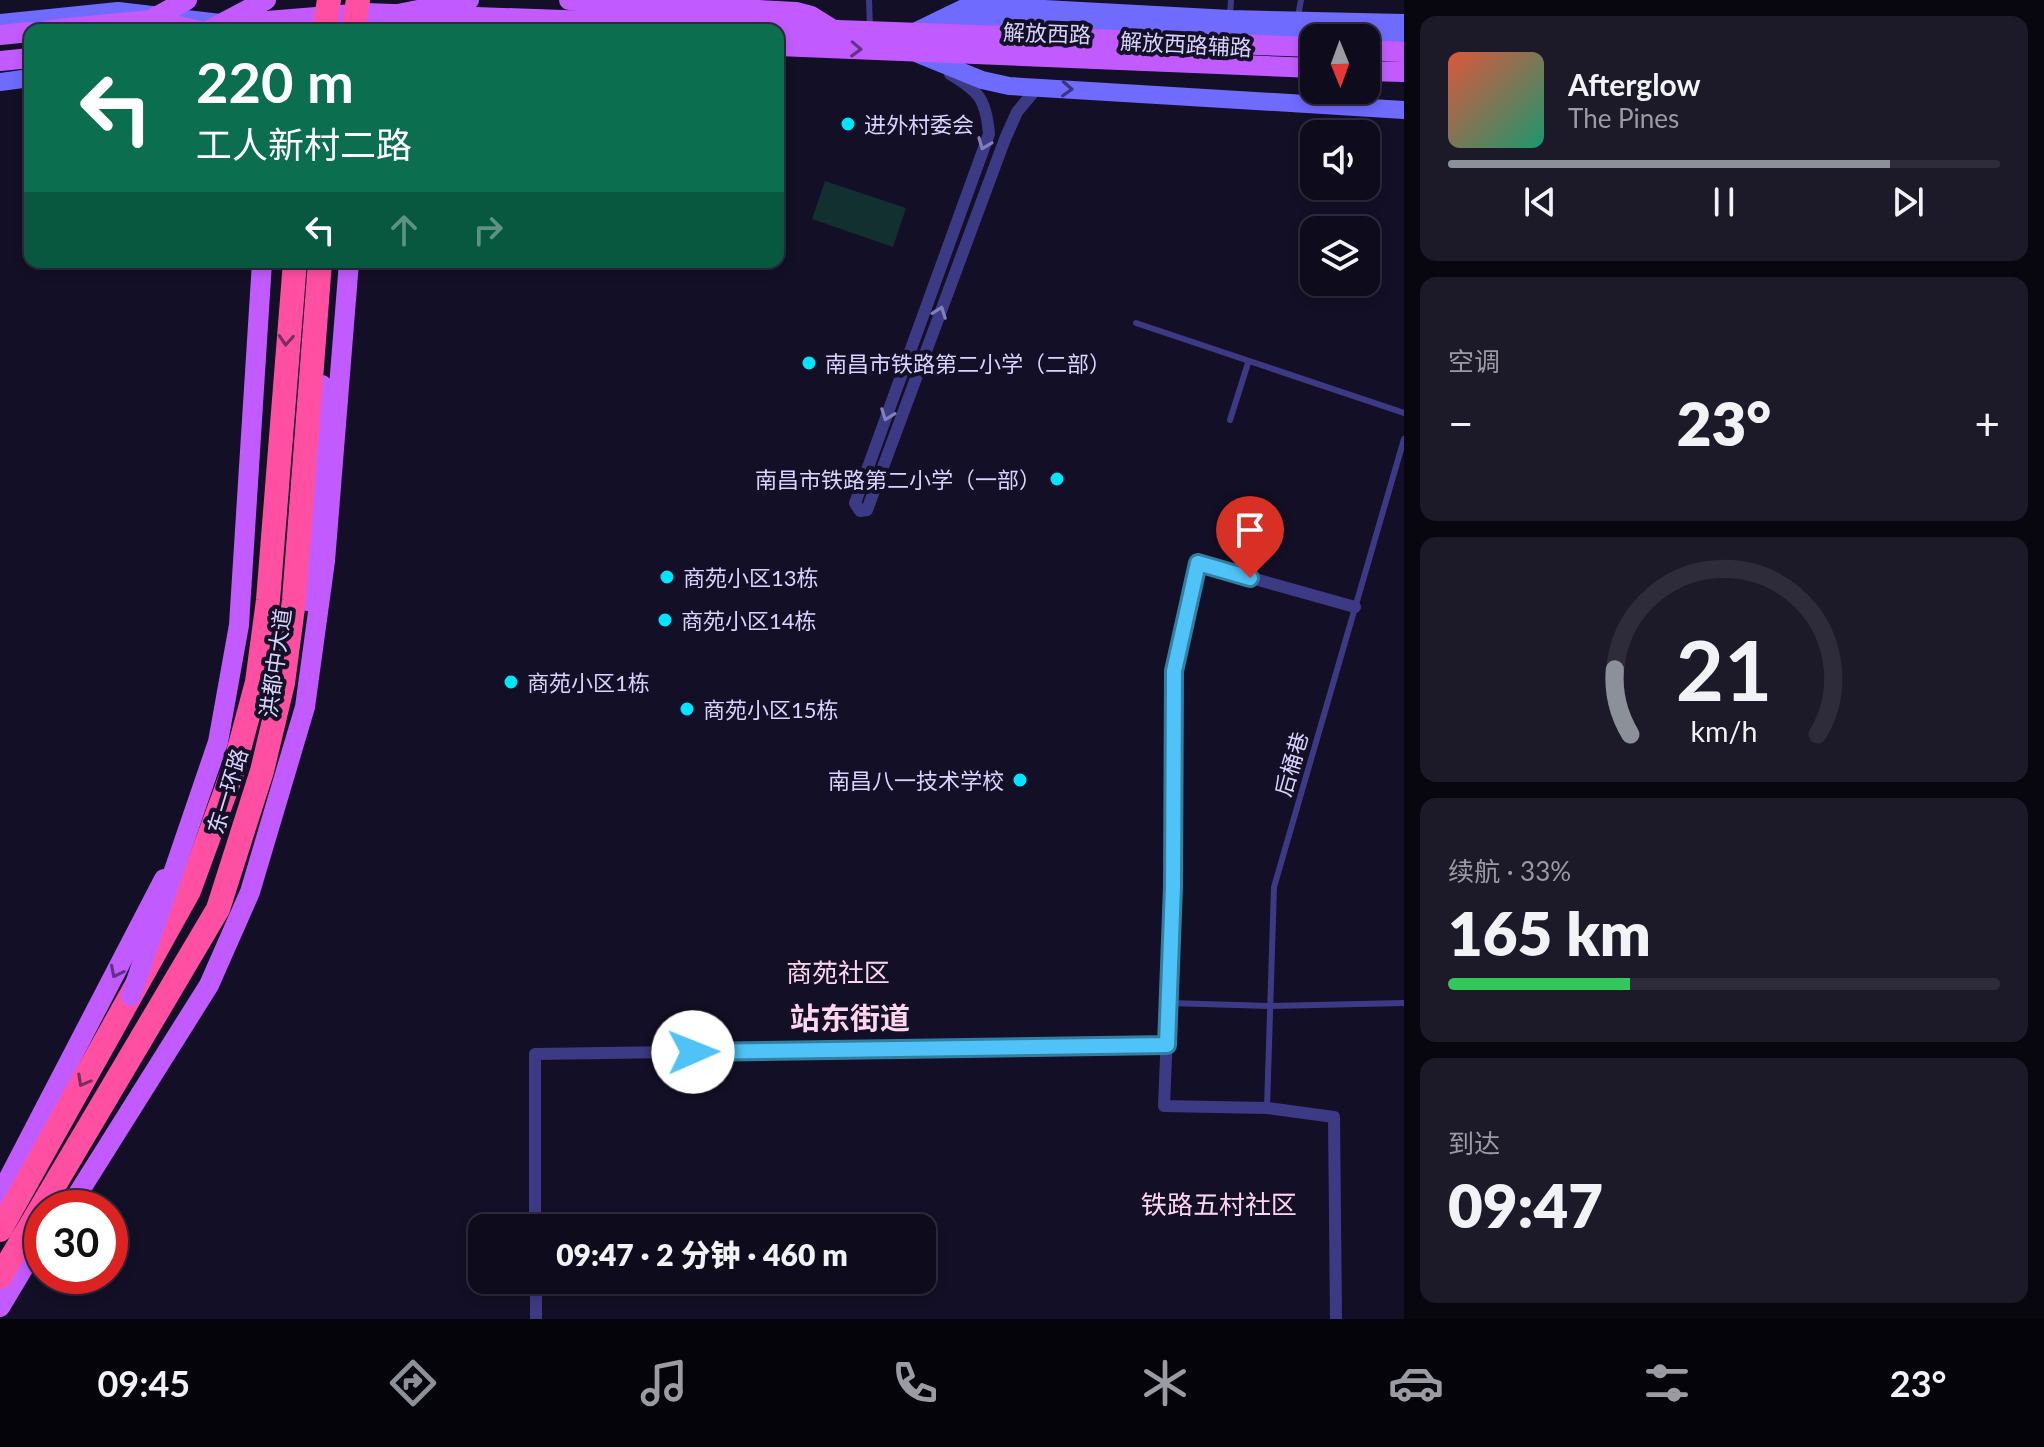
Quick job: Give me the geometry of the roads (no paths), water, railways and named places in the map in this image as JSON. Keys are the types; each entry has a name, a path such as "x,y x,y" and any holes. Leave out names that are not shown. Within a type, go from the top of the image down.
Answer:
{"highway":[{"path":"325,24 329,0"},
{"name":"东一环路","path":"0,1230 189,891 234,768 257,682 268,600 295,268"},
{"name":"东一环路","path":"0,1277 218,909 262,771 283,683 294,600 320,268"}],"main road":[{"path":"154,24 187,0"},
{"path":"220,24 266,0"},
{"path":"363,17 398,14 469,0"},
{"path":"569,0 796,12 811,16 834,30"},
{"path":"1404,23 1297,19 1231,10 970,5 911,43 982,80 1037,88 1404,110"},
{"path":"0,23 111,6 232,24"},
{"name":"解放西路","path":"232,24 300,15 617,24"},
{"name":"解放西路辅路","path":"911,43 971,18 1300,36"},
{"name":"解放西路","path":"784,29 870,32 911,43 1300,67"},
{"path":"0,35 24,33"},
{"path":"1380,40 1404,41"},
{"path":"0,44 24,42"},
{"name":"解放西路","path":"784,46 911,43 1300,47"},
{"name":"解放西路辅路","path":"911,43 1300,75"},
{"path":"1380,51 1404,52"},
{"path":"0,61 24,59"},
{"path":"0,69 24,67"},
{"path":"1380,71 1404,72"},
{"path":"0,82 24,79"},
{"path":"1380,80 1404,81"},
{"path":"131,996 218,742 239,625 262,268"},
{"name":"洪都中大道","path":"0,1195 214,779 235,695 248,613 260,385 270,268"},
{"name":"洪都中大道","path":"70,1190 212,951 285,754 295,707 306,619 330,268"},
{"path":"80,1190 209,985 250,892 297,736 305,707 325,561 349,268"},
{"path":"0,1307 24,1267"},
{"path":"0,1314 24,1279"}],"street":[{"path":"911,43 977,90 988,114 989,134 855,503 860,511 867,510 1005,139 1017,112 1037,88"},
{"path":"1336,1319 1334,1117 1267,1108 1164,1106 1169,1003 1174,671 1198,563 1355,607"},
{"path":"535,1214 535,1054 1167,1045"},
{"path":"536,1294 536,1319"}],"lane":[{"path":"869,0 870,32"},
{"path":"1297,19 1301,0"},
{"path":"1136,323 1404,413"},
{"path":"1230,420 1248,363"},
{"name":"后桶巷","path":"1267,1108 1274,887 1404,439"},
{"path":"1169,1003 1270,1006 1404,1003"}],"place":[{"name":"进外村委会","path":"848,124"},
{"name":"南昌市铁路第二小学（二部）","path":"809,363"},
{"name":"南昌市铁路第二小学（一部）","path":"1057,479"},
{"name":"商苑小区13栋","path":"667,577"},
{"name":"商苑小区14栋","path":"665,620"},
{"name":"商苑小区1栋","path":"511,682"},
{"name":"商苑小区15栋","path":"687,709"},
{"name":"南昌八一技术学校","path":"1020,780"}],"district":[{"name":"商苑社区","path":"838,972"},
{"name":"站东街道","path":"850,1017"},
{"name":"铁路五村社区","path":"1219,1204"}]}
